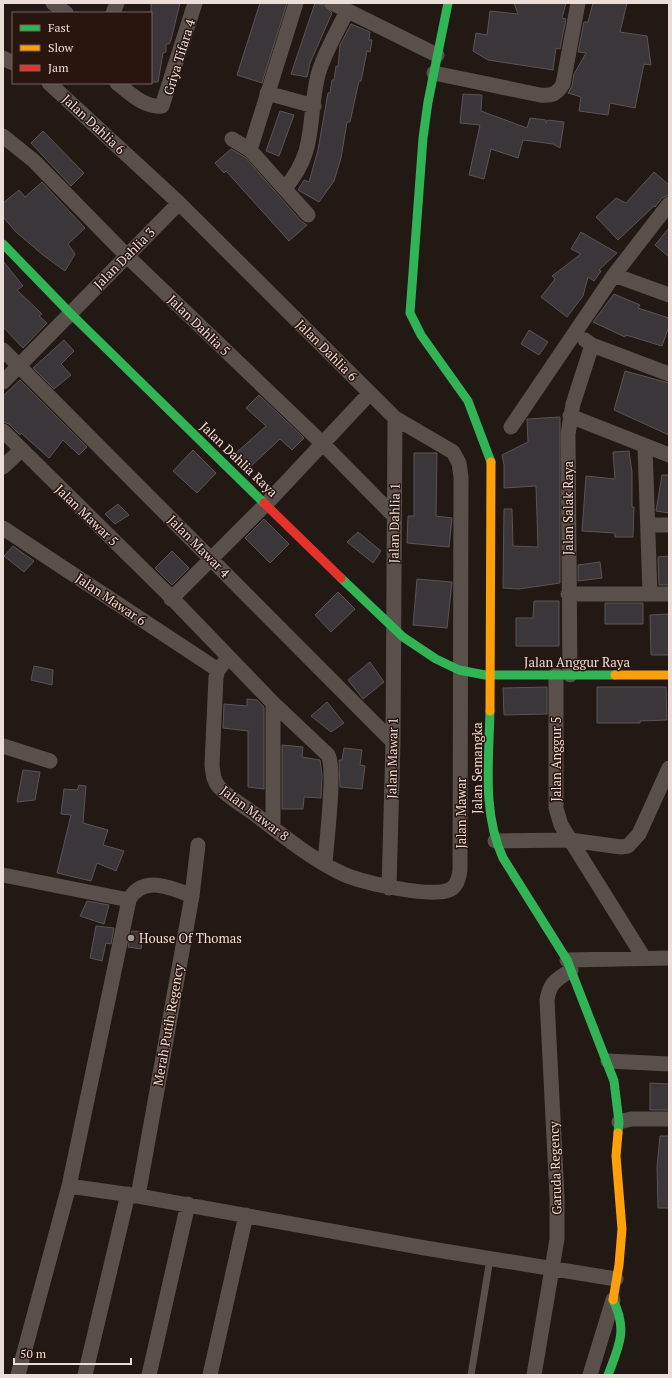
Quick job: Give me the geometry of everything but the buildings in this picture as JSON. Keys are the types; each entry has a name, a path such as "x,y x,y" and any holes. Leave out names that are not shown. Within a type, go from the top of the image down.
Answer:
{"street":[{"path":"53,3 65,12"},
{"name":"Griya Tifara 4","path":"118,84 146,104 162,106 166,100 195,3"},
{"path":"250,150 266,93 296,3"},
{"path":"332,3 437,55"},
{"name":"Jalan Semangka","path":"448,3 437,55 423,138 410,313 417,330 463,394 477,421 492,464 488,675 489,808 495,841 503,858 569,965 608,1061 614,1081 619,1122 616,1156 622,1229 613,1300"},
{"path":"434,73 551,96 559,92 563,84 578,3"},
{"path":"285,188 296,176 303,162 310,141 319,74 325,56 347,11"},
{"path":"3,58 12,62"},
{"name":"Jalan Dahlia 6","path":"50,84 179,204 395,418 453,452 459,463 461,477 466,672"},
{"path":"266,93 314,106"},
{"name":"Jalan Dahlia 5","path":"3,136 34,161 126,255 323,444 394,516"},
{"path":"232,139 250,150 308,215"},
{"name":"Jalan Dahlia 3","path":"3,382 126,255 179,204"},
{"path":"511,428 614,275 669,204"},
{"name":"Jalan Dahlia Raya","path":"3,244 70,313 393,629 428,656 466,672"},
{"path":"614,275 669,295"},
{"path":"574,333 592,345 669,374"},
{"name":"Jalan Salak Raya","path":"563,675 568,594 568,434 570,416 592,345"},
{"name":"Jalan Mawar 4","path":"3,350 393,742"},
{"path":"172,598 266,504 370,393"},
{"path":"570,416 669,455"},
{"name":"Jalan Dahlia 1","path":"393,629 395,418"},
{"name":"Jalan Mawar 5","path":"3,432 172,598 228,658 320,747 331,760 325,864"},
{"path":"645,446 649,525 650,594"},
{"path":"3,467 21,450"},
{"path":"649,525 669,525"},
{"name":"Jalan Mawar 6","path":"4,530 218,670"},
{"path":"568,594 669,594"},
{"name":"Jalan Mawar 1","path":"389,888 393,742 393,629"},
{"path":"218,670 228,658"},
{"name":"Jalan Mawar 8","path":"218,670 215,684 212,765 213,778 220,787 229,796 325,864 355,879 389,888"},
{"name":"Jalan Anggur Raya","path":"466,672 488,675 669,675"},
{"name":"Jalan Mawar","path":"389,888 438,892 449,890 456,885 459,879 466,672"},
{"name":"Jalan Anggur 5","path":"563,675 556,808 561,825 644,958"},
{"path":"273,703 273,828"},
{"path":"3,746 50,761"},
{"path":"495,841 570,840 621,847 628,846 639,834 669,768"},
{"name":"Merah Putih Regency","path":"85,1375 133,1195 192,896 198,845"},
{"path":"3,875 130,900"},
{"path":"18,1375 69,1186 130,900 134,890 155,884 179,890 192,896"},
{"path":"569,965 644,958 669,958"},
{"name":"Garuda Regency","path":"534,1375 557,1239 557,1197 547,1000 549,988 569,965"},
{"path":"608,1061 669,1064"},
{"path":"619,1122 632,1119 669,1119"},
{"path":"69,1186 188,1204 490,1259 616,1280"},
{"path":"149,1375 188,1204"},
{"path":"210,1375 246,1215"},
{"path":"590,1375 613,1300"},
{"path":"608,1375 622,1334 622,1322 619,1309 613,1300"}],"lane":[{"path":"471,1375 490,1259"}],"traffic: fast":[{"path":"448,3 428,102 423,138 410,313 421,335 468,401 491,462"},
{"path":"3,244 70,313 264,503"},
{"path":"341,578 403,637 436,659 459,670 485,675 615,675"},
{"path":"490,711 488,786 489,805 496,841 503,858 567,960 614,1081 619,1122 618,1133"},
{"path":"608,1375 616,1355 621,1329 618,1311 613,1300"}],"traffic: slow":[{"path":"490,711 491,462"},
{"path":"615,675 669,675"},
{"path":"613,1300 619,1265 622,1229 616,1156 618,1133"}],"traffic: jam":[{"path":"264,503 341,578"}],"place":[{"name":"House Of Thomas","path":"131,938"}]}
